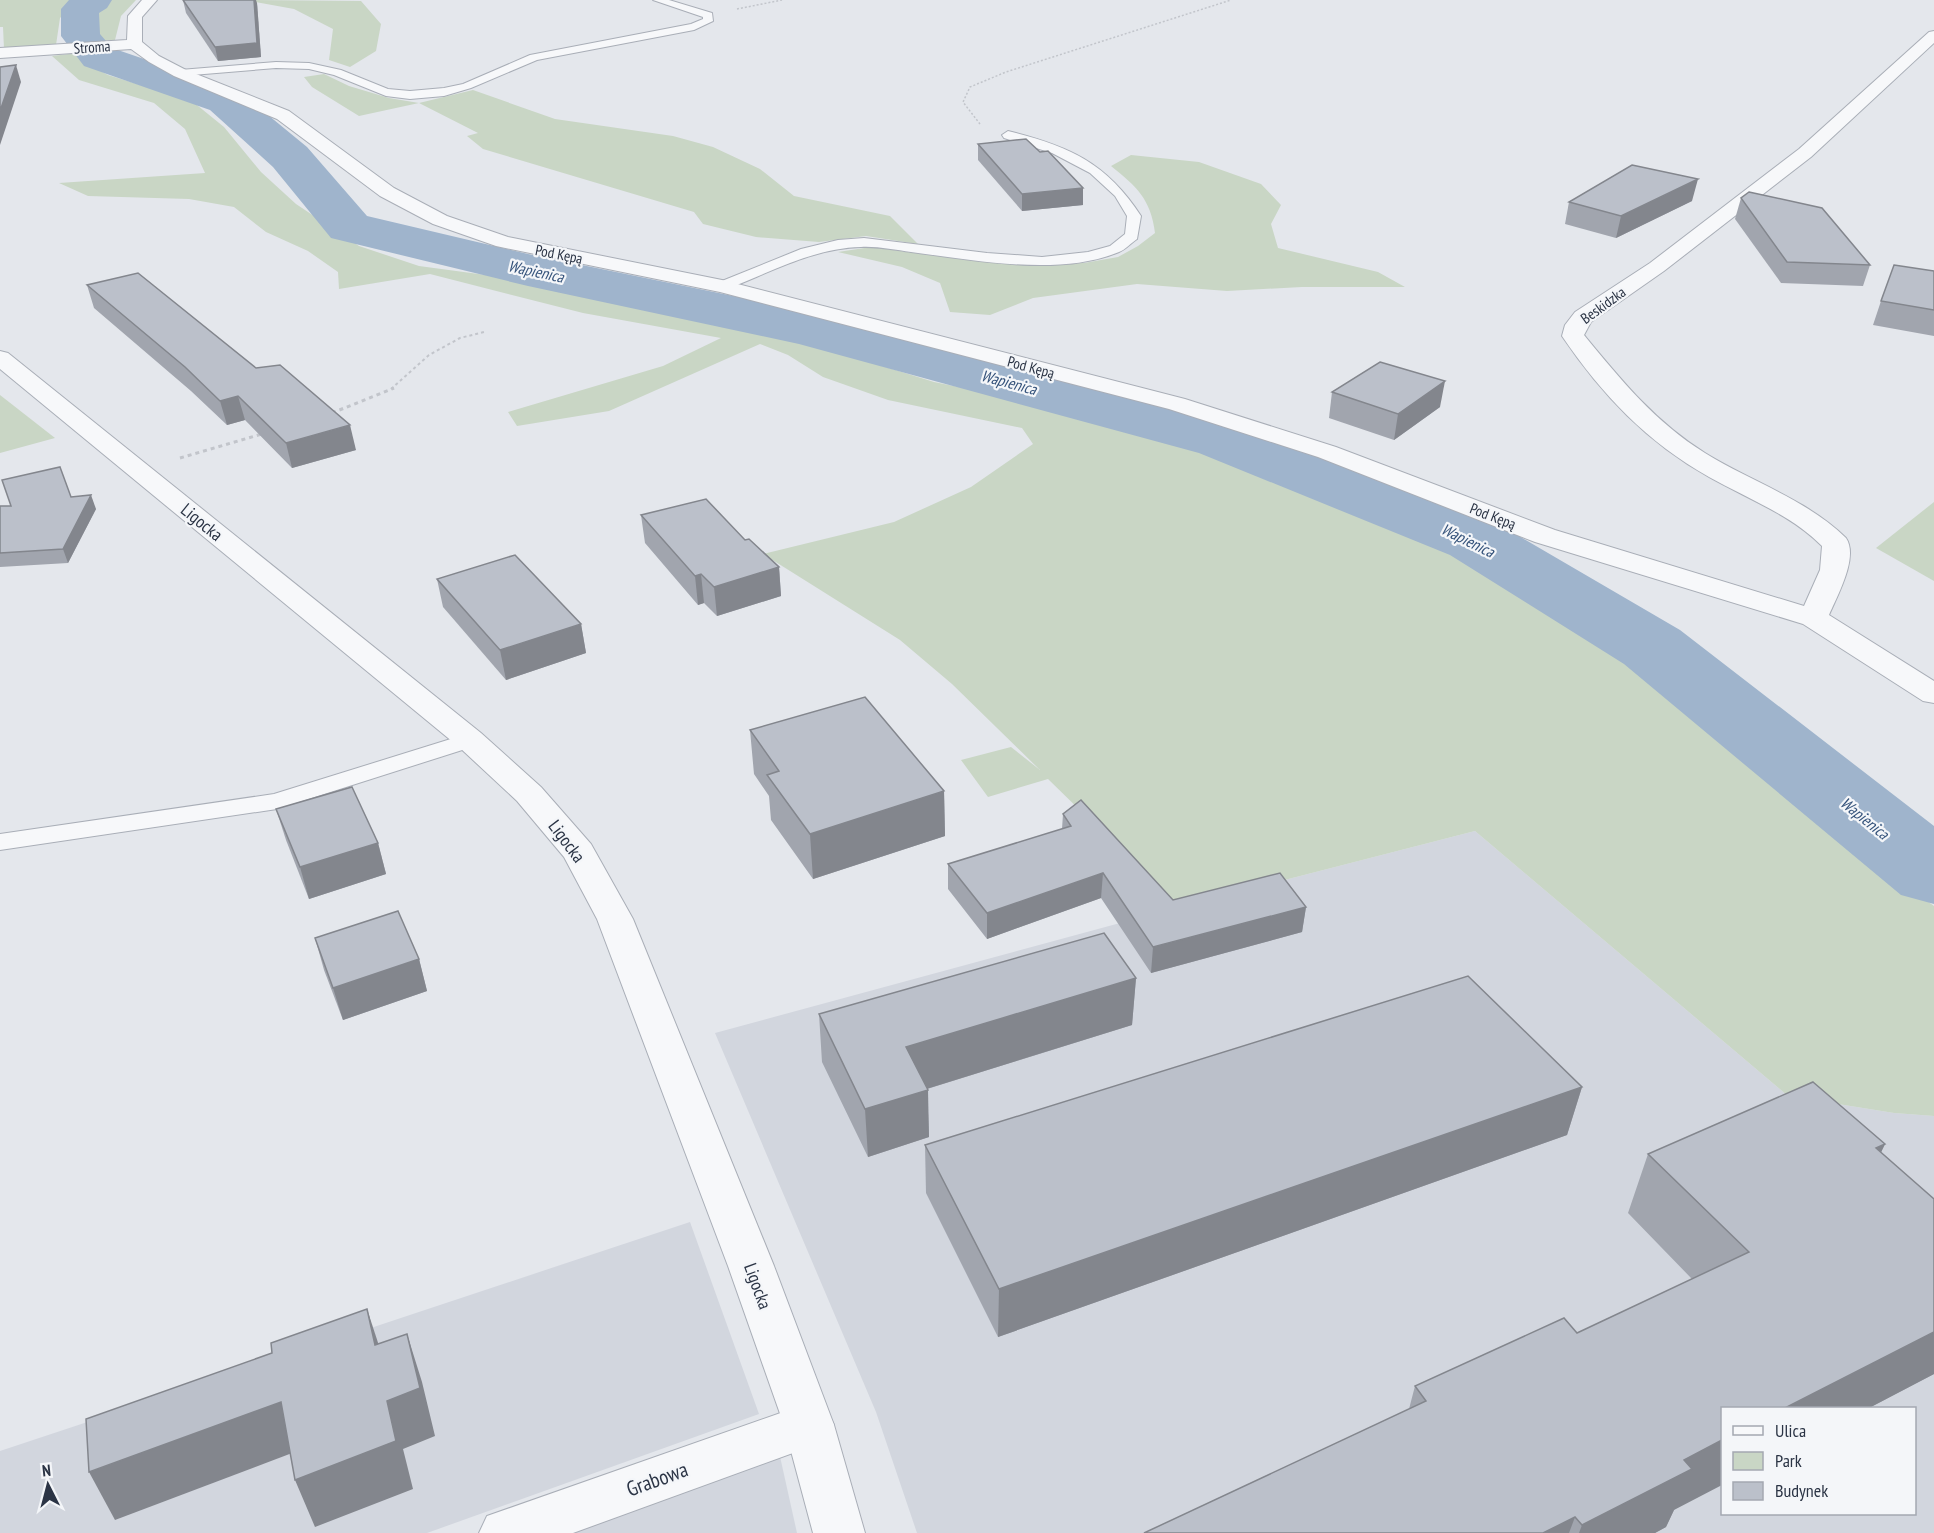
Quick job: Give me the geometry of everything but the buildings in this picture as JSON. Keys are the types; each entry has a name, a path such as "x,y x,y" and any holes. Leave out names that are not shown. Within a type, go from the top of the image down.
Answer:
{"street":[{"name":"Stroma","path":"0,53 134,44 135,16 150,0"},
{"name":"Beskidzka","path":"1813,618 1834,570 1836,544 1812,521 1675,445 1655,430 1573,336 1576,325 1583,317 1657,267 1805,153 1934,35"},
{"name":"Pod Kępą","path":"134,44 154,60 180,73 283,115 387,192 440,219 503,242 722,286 1177,404 1327,452 1545,536 1813,618 1934,694"},
{"name":"Ligocka","path":"0,358 470,740 529,794 579,852 615,919 751,1266 809,1425 839,1533"},
{"name":"Grabowa","path":"505,1533 809,1425"}],"lane":[{"path":"180,73 276,65 309,66 337,72 386,92 410,95 444,92 467,86 534,57 694,27 708,21 708,15 658,0"},
{"path":"722,286 806,252 838,244 864,242 987,257 1042,261 1088,256 1115,249 1132,236 1134,216 1120,194 1095,170 1057,150 1008,135"},
{"path":"0,842 277,801 470,740"}],"path":[{"path":"1008,135 979,124 963,102 970,87 1006,72 1231,0"},
{"path":"326,416 394,388 429,355 460,338 484,332"},
{"path":"139,470 272,432"}],"shaded area":[{"path":"1475,831 1788,1096 1894,1113 1934,1116 1934,1533 917,1533 876,1412 715,1033 1179,907"},
{"path":"690,1222 759,1414 427,1533 0,1533 0,1451"},
{"path":"779,1452 797,1533 561,1533"}],"green space":[{"path":"0,0 78,0 60,18 56,45 4,49 3,27 0,27"},
{"path":"100,0 136,0 121,16 115,40 96,41 88,8"},
{"path":"244,0 361,1 381,24 376,51 350,67 329,60 333,29 294,9"},
{"path":"77,53 91,66 108,75 192,101 224,127 261,172 296,204 359,246 419,266 522,280 733,325 844,354 934,382 1072,410 1216,455 1405,524 1574,617 1730,729 1934,906 1934,1116 1894,1113 1788,1096 1475,831 1179,907 1048,779 988,797 961,760 1011,747 1040,770 952,684 900,640 763,554 894,522 971,487 1033,444 1022,428 888,400 823,377 788,355 760,344 609,411 517,426 508,412 663,366 721,338 583,313 430,274 339,289 338,272 308,251 266,232 234,207 189,199 88,196 59,183 205,173 185,129 154,103 79,80 52,56"},
{"path":"324,74 349,86 389,98 419,103 359,116 312,87 304,77"},
{"path":"473,90 555,119 673,136 713,147 760,169 794,196 890,216 918,244 866,236 819,242 756,237 703,224 694,212 483,149 467,136 478,133 419,103"},
{"path":"1131,155 1199,162 1261,184 1281,205 1271,224 1278,248 1378,272 1405,287 1302,287 1227,291 1137,284 1033,298 990,315 950,312 940,283 902,267 838,252 871,247 968,260 1034,264 1084,263 1118,257 1155,233 1150,211 1141,194 1111,166"},
{"path":"0,395 55,438 0,453"},
{"path":"1934,502 1934,581 1876,548"}],"waterway":[{"name":"Wapienica","path":"94,0 80,9 81,36 98,57 225,101 290,157 349,227 528,270 807,328 1222,439 1475,540 1652,647 1934,873"}]}
